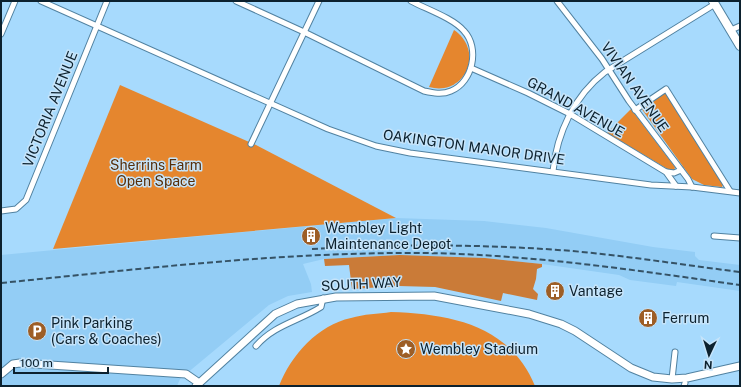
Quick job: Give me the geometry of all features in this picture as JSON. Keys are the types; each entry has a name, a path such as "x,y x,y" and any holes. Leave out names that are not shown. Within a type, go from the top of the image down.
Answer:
{"main road":[{"path":"714,2 740,46"},
{"name":"SOUTH WAY","path":"1,374 13,364 62,365 186,374 197,385 275,314 298,304 323,298 396,295 434,296 506,308 561,324 590,340 631,368 653,377 672,379 694,377 740,366"}],"street":[{"path":"1,34 15,1"},
{"name":"OAKINGTON MANOR DRIVE","path":"41,1 328,129 382,147 410,153 651,185 692,187 740,193"},
{"name":"VICTORIA AVENUE","path":"1,211 16,209 26,200 107,1"},
{"path":"236,1 304,32 424,91 436,94 453,90 466,79 471,68 473,50 463,30 411,1"},
{"path":"251,144 318,1"},
{"name":"VIVIAN AVENUE","path":"558,1 609,70 635,110 681,170 692,187"},
{"path":"553,171 561,134 570,114 586,91 599,77 714,2"},
{"path":"731,30 740,26"},
{"name":"GRAND AVENUE","path":"471,68 528,92 570,114 666,172 676,186"},
{"path":"635,110 666,89 730,191"},
{"path":"666,172 674,173 681,170"},
{"path":"714,236 740,238"},
{"path":"256,346 282,325 321,307 323,298"},
{"path":"672,379 675,352"}],"shaded area":[{"path":"396,218 484,221 546,228 653,247 695,252 695,256 699,260 740,265 740,291 677,282 676,286 630,280 619,275 542,264 485,258 400,255 324,259 303,264 311,284 312,292 288,296 269,305 180,379 177,386 1,386 1,255"},
{"path":"400,255 485,258 542,264 542,267 537,269 533,289 538,294 537,300 503,293 501,301 435,287 399,286 352,289 349,265 325,266 324,259"}],"green space":[{"path":"454,30 463,39 468,49 469,60 467,70 461,79 452,85 442,88 429,87"},
{"name":"Sherrins Farm Open Space","path":"120,85 256,145 396,218 53,249"},
{"path":"666,92 723,185 722,187 704,185 692,179 641,108"},
{"path":"631,109 675,167 674,171 671,171 607,133"},
{"name":"Wembley Stadium","path":"391,312 413,313 456,320 476,327 494,336 510,349 524,365 535,386 279,386 284,374 298,353 317,334 339,322 366,315"}],"railway":[{"path":"312,249 377,246 507,247 614,255 740,272"},
{"path":"1,283 263,258 368,253 421,253 501,256 581,264 740,285"}],"place":[{"name":"Wembley Light Maintenance Depot","path":"311,236"},
{"name":"Vantage","path":"555,291"},
{"name":"Ferrum","path":"648,318"},
{"name":"Pink Parking (Cars & Coaches)","path":"37,331"},
{"name":"Wembley Stadium","path":"406,349"}]}
